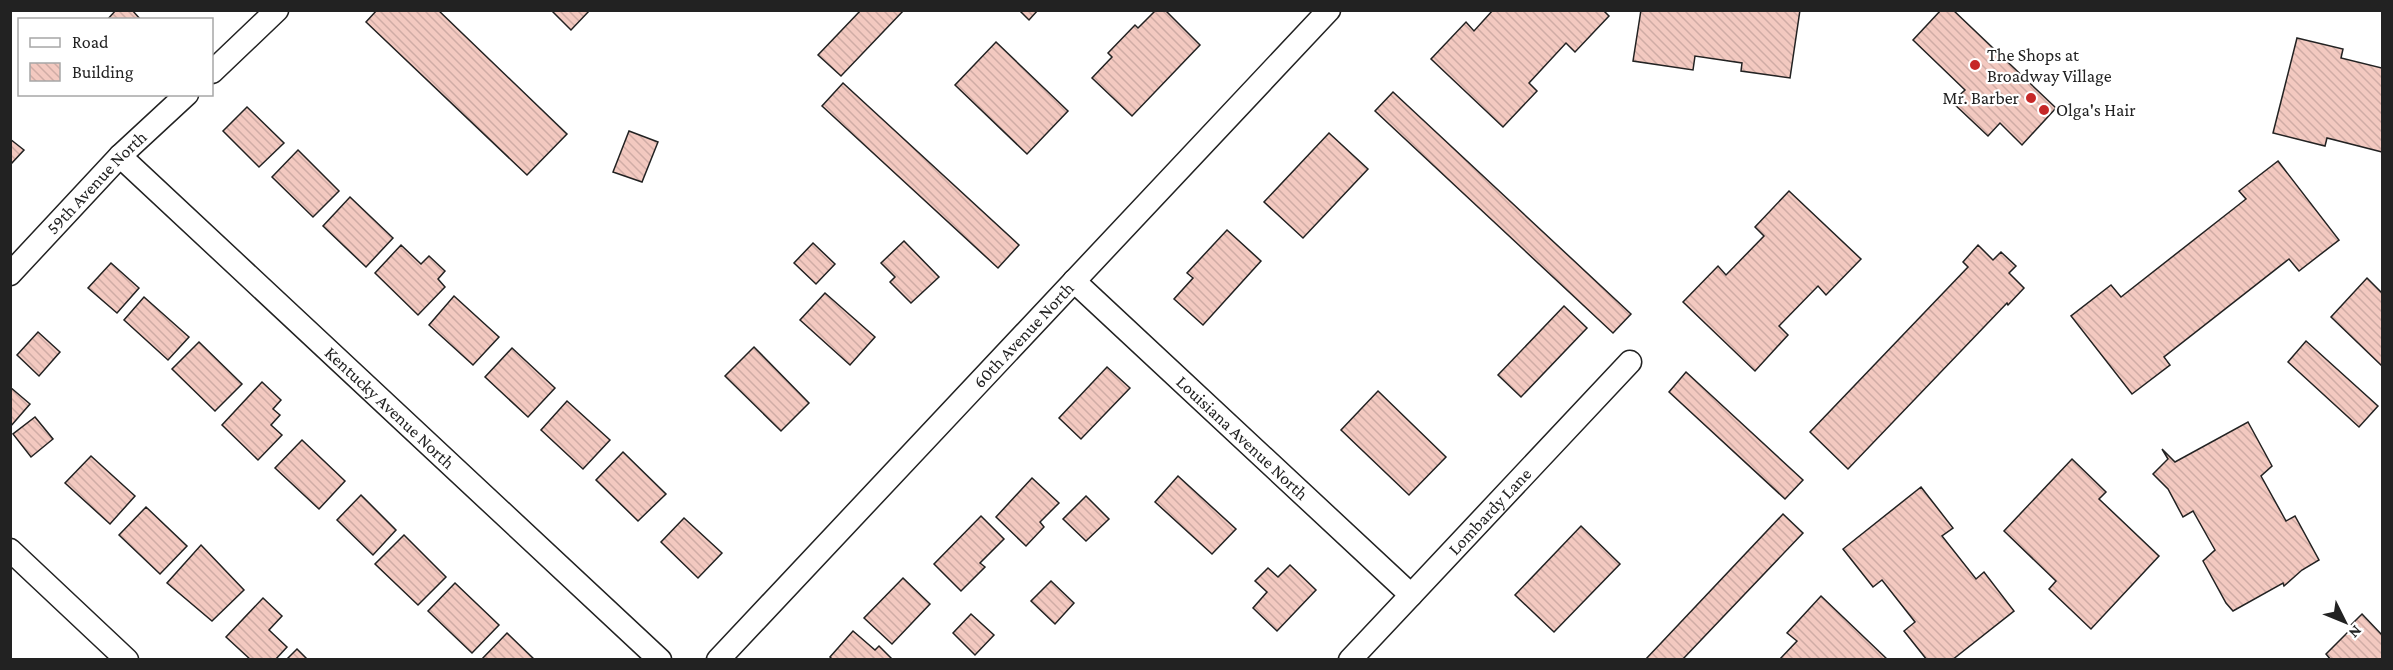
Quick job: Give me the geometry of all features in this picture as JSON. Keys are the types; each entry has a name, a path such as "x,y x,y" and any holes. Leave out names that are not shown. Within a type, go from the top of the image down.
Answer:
{"street":[{"path":"213,71 277,10"},
{"name":"60th Avenue North","path":"718,660 1329,10"},
{"name":"59th Avenue North","path":"10,274 120,156 186,96"},
{"name":"Kentucky Avenue North","path":"120,156 660,660"},
{"name":"Louisiana Avenue North","path":"1074,281 1411,595"},
{"name":"Lombardy Lane","path":"1350,660 1630,363"},
{"path":"10,550 127,660"}],"building":[{"path":"116,10 132,10 139,18 109,18"},
{"path":"377,10 438,10 567,134 527,175 366,22"},
{"path":"551,10 590,10 571,30"},
{"path":"861,10 904,10 841,76 818,55"},
{"path":"1019,10 1038,10 1029,20"},
{"path":"1156,10 1165,10 1200,45 1132,116 1092,78 1112,57 1108,53 1135,25 1138,28"},
{"path":"1493,10 1603,10 1609,16 1575,52 1566,43 1529,83 1537,91 1503,127 1431,59 1466,22 1474,31"},
{"path":"1641,10 1800,10 1790,78 1741,71 1742,63 1695,56 1693,70 1633,61"},
{"name":"The Shops at Broadway Village","path":"1941,10 1953,10 2056,108 2022,145 2000,123 1988,136 1952,102 1965,90 1913,40"},
{"path":"2297,38 2343,49 2341,58 2382,68 2382,152 2327,138 2325,146 2273,133"},
{"path":"996,42 1068,111 1027,154 955,85"},
{"path":"843,83 1019,245 998,268 822,106"},
{"path":"1393,92 1631,314 1613,333 1375,111"},
{"path":"247,107 284,143 259,167 223,131"},
{"path":"629,131 658,142 642,182 613,172"},
{"path":"1329,133 1368,169 1303,238 1264,202"},
{"path":"10,139 24,150 10,165"},
{"path":"298,150 339,191 313,217 272,177"},
{"path":"2278,161 2339,240 2299,271 2289,259 2164,357 2170,365 2132,394 2071,316 2111,285 2121,297 2246,199 2239,191"},
{"path":"1789,191 1861,259 1826,295 1818,286 1779,326 1788,335 1755,371 1683,302 1718,266 1726,275 1764,236 1755,227"},
{"path":"350,197 393,238 366,267 323,226"},
{"path":"1227,230 1261,261 1203,325 1174,299 1193,278 1187,273"},
{"path":"904,241 939,277 911,303 890,282 895,277 881,263"},
{"path":"813,243 835,264 816,284 794,263"},
{"path":"401,245 421,264 429,256 445,271 438,279 445,287 418,315 375,273"},
{"path":"1978,245 1993,260 2001,252 2016,266 2009,273 2024,288 1848,469 1810,432 1968,267 1963,262"},
{"path":"111,263 139,288 117,313 88,288"},
{"path":"2367,278 2382,293 2382,366 2331,317"},
{"path":"825,293 875,337 850,365 800,320"},
{"path":"454,296 499,337 473,365 429,325"},
{"path":"144,297 189,337 168,360 124,320"},
{"path":"1564,306 1587,328 1521,397 1498,375"},
{"path":"38,332 60,352 39,376 17,355"},
{"path":"2306,341 2378,406 2359,427 2288,362"},
{"path":"199,342 242,384 215,411 172,369"},
{"path":"754,347 809,403 781,431 725,376"},
{"path":"512,348 555,388 528,417 485,377"},
{"path":"1107,367 1130,388 1081,439 1059,418"},
{"path":"1686,372 1803,480 1785,499 1669,392"},
{"path":"262,382 281,400 273,409 280,415 271,425 282,435 258,460 222,425"},
{"path":"10,387 30,404 10,427"},
{"path":"1378,391 1446,457 1409,495 1341,430"},
{"path":"567,401 610,440 583,469 541,430"},
{"path":"35,417 53,439 31,457 13,434"},
{"path":"2248,422 2272,466 2261,476 2286,521 2295,516 2319,560 2302,570 2284,586 2283,583 2233,611 2226,603 2203,561 2215,550 2193,511 2183,517 2168,489 2153,474 2168,459 2162,449 2175,462"},
{"path":"302,440 345,481 319,509 275,468"},
{"path":"623,452 666,494 638,521 596,480"},
{"path":"91,456 135,496 110,524 65,483"},
{"path":"2072,459 2106,492 2099,499 2159,556 2091,629 2049,589 2056,581 2004,531"},
{"path":"1178,476 1236,529 1212,554 1155,502"},
{"path":"1032,478 1059,503 1040,522 1044,527 1026,546 996,517"},
{"path":"1921,487 1953,528 1942,536 1976,579 1984,572 2014,611 1952,660 1927,660 1904,631 1915,622 1882,580 1873,587 1843,549"},
{"path":"361,495 396,530 373,555 337,520"},
{"path":"1086,496 1109,519 1086,541 1063,519"},
{"path":"146,507 187,546 160,574 119,535"},
{"path":"1783,514 1803,533 1682,660 1645,660"},
{"path":"981,516 1004,539 980,563 985,567 961,591 934,564"},
{"path":"684,518 722,553 698,578 661,542"},
{"path":"1581,526 1620,564 1554,632 1515,595"},
{"path":"404,535 446,577 418,605 375,564"},
{"path":"201,545 244,590 212,621 167,583"},
{"path":"1290,565 1316,590 1277,631 1253,608 1267,592 1255,581 1268,568 1278,577"},
{"path":"903,578 930,604 892,644 864,618"},
{"path":"1051,581 1074,603 1055,624 1031,601"},
{"path":"455,583 499,625 472,653 428,611"},
{"path":"1821,596 1888,660 1779,660 1797,641 1787,633"},
{"path":"263,598 282,616 269,630 287,647 275,660 251,660 226,637"},
{"path":"971,614 994,635 975,655 953,633"},
{"path":"2362,614 2382,635 2382,660 2331,660 2326,654 2353,627 2351,625"},
{"path":"853,631 875,650 879,646 893,660 833,660 830,657"},
{"path":"507,633 535,660 481,660"},
{"path":"297,649 308,660 286,660"}],"place":[{"name":"The Shops at Broadway Village","path":"1975,65"},
{"name":"Mr. Barber","path":"2031,98"},
{"name":"Olga's Hair","path":"2044,110"}]}
